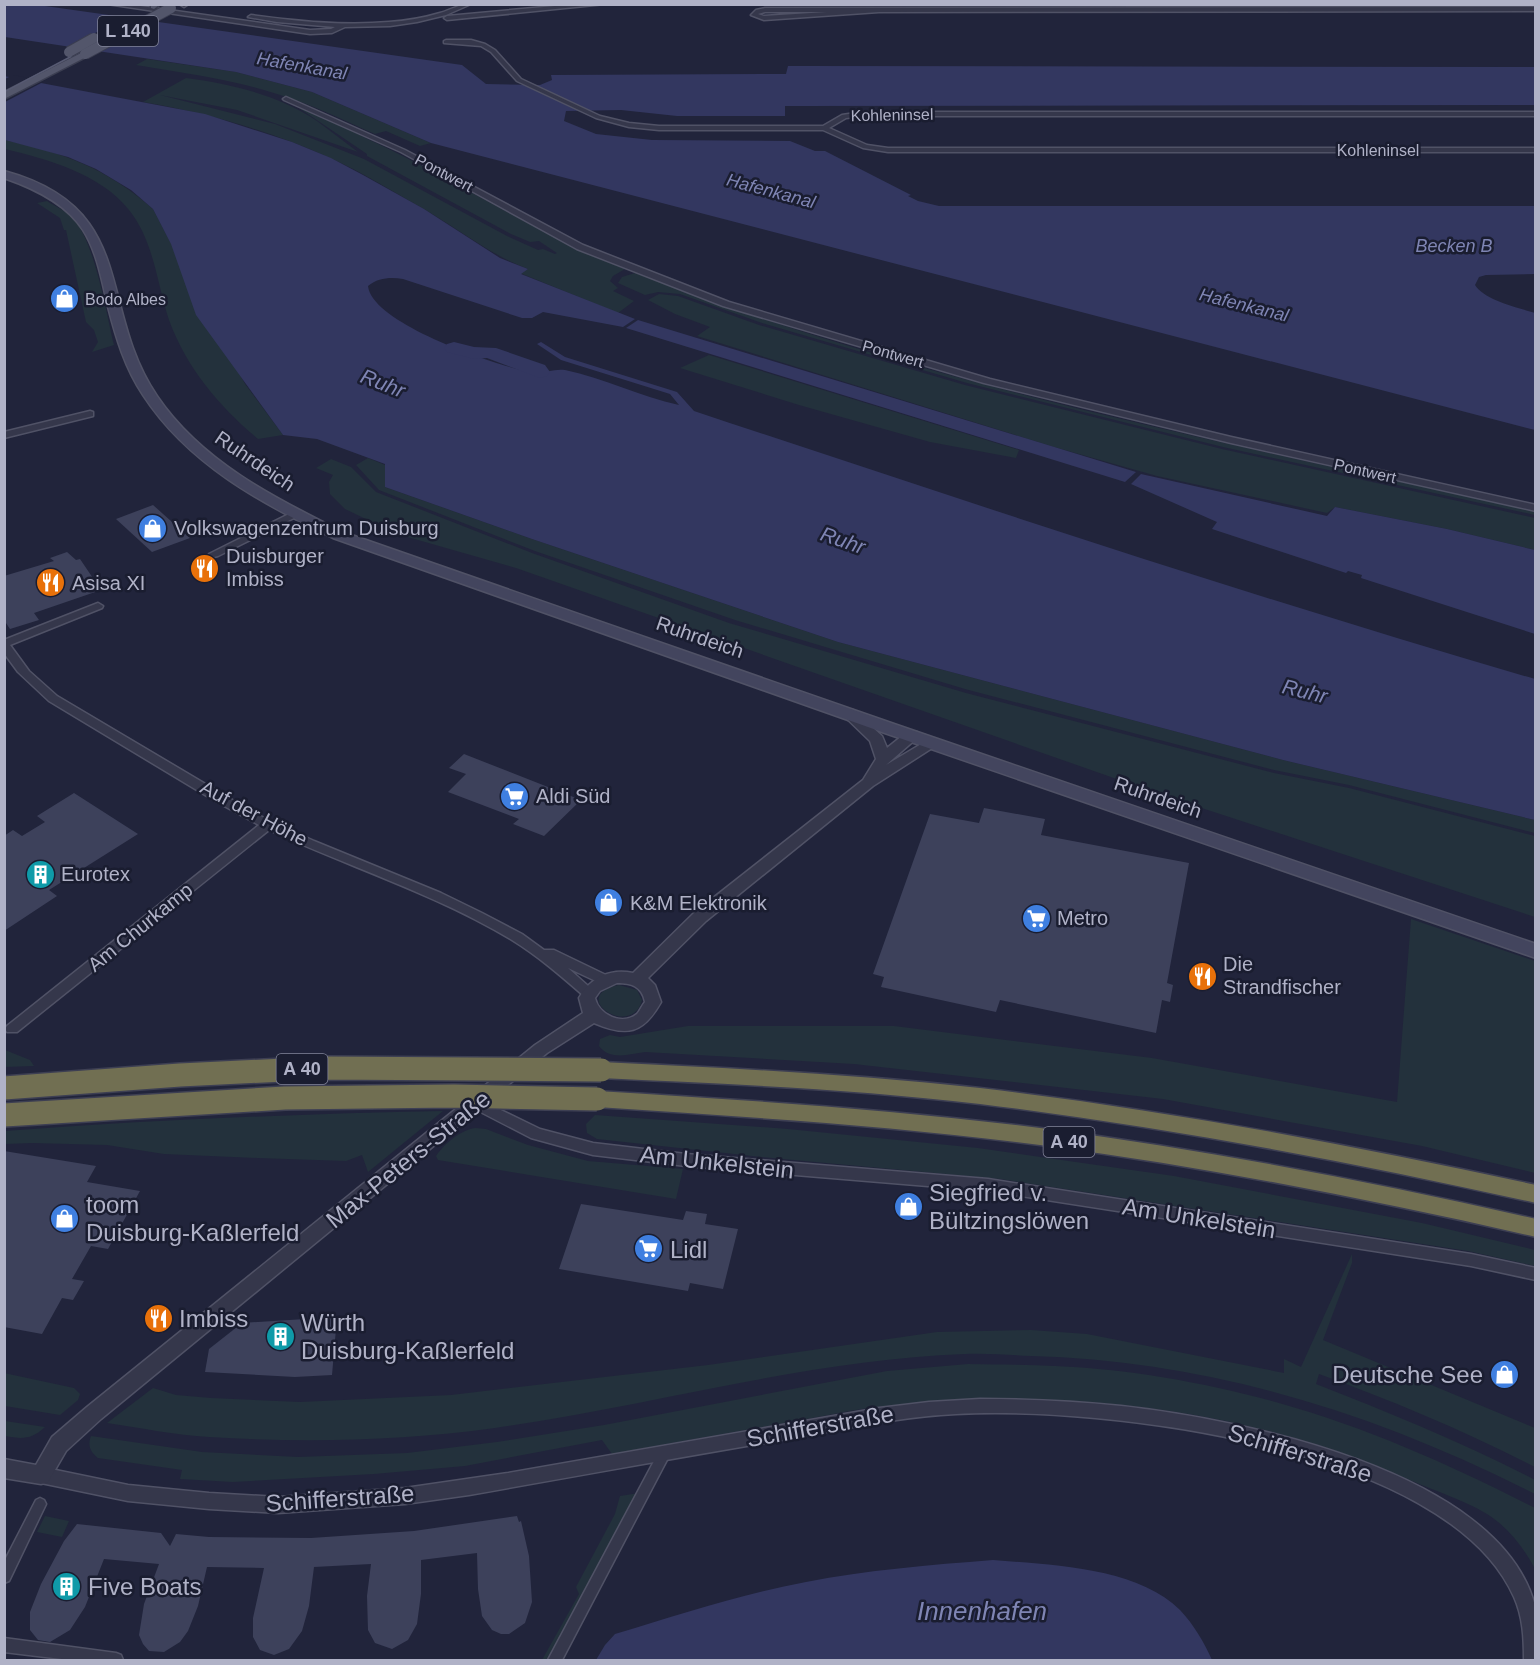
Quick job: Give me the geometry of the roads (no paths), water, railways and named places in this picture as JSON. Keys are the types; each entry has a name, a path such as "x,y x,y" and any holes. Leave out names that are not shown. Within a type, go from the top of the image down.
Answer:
{"highway":[{"name":"A 40","path":"4,1088 153,1076 289,1069 462,1067 601,1070 804,1081 979,1098 1174,1123 1424,1168 1536,1194"},
{"name":"A 40","path":"4,1115 285,1098 454,1096 597,1099 786,1111 979,1129 1184,1159 1421,1201 1536,1228"}],"main road":[{"name":"L 140","path":"4,84 155,5"},
{"name":"L 140","path":"4,96 179,6"},
{"name":"Ruhrdeich","path":"4,174 42,189 80,218 91,233 135,371 154,403 179,433 205,456 266,498 295,514 338,535 1536,951"}],"street":[{"path":"110,4 310,32 338,30 346,24"},
{"path":"430,20 468,4"},
{"path":"248,16 379,25 602,4"},
{"path":"878,10 764,18 754,15 765,10 1536,9"},
{"path":"446,42 471,43 488,47 507,71 519,80 589,113 629,125 659,128 824,128"},
{"name":"Pontwert","path":"286,99 403,151 580,247 726,304 997,384 1231,440 1536,508"},
{"name":"Kohleninsel","path":"824,128 844,116 861,114 1536,114"},
{"name":"Kohleninsel","path":"824,128 865,147 888,150 1536,150"},
{"path":"4,435 90,414"},
{"path":"214,554 295,514"},
{"name":"Auf der Höhe","path":"98,606 4,644 28,676 68,707 267,825 463,907 528,944 586,969 605,980"},
{"path":"848,714 877,739 883,759"},
{"path":"868,783 883,759 912,735"},
{"path":"637,979 700,917 868,783 933,742"},
{"name":"Am Churkamp","path":"12,1029 267,825"},
{"name":"Auf der Höhe","path":"528,944 575,979 589,993"},
{"path":"615,977 637,979 644,983 653,995 651,1007 643,1017 622,1024 601,1021 593,1016 587,1005 589,993 605,980 615,977"},
{"name":"Max-Peters-Straße","path":"41,1475 65,1438 214,1314 316,1234 541,1049 593,1016"},
{"name":"Am Unkelstein","path":"476,1103 536,1134 593,1149 698,1161 1008,1188 1471,1260 1536,1274"},
{"name":"Schifferstraße","path":"4,1468 129,1493 278,1505 426,1493 662,1458 902,1412 978,1406 1048,1407 1137,1415 1228,1430 1312,1452 1414,1491 1454,1515 1486,1542 1514,1576 1522,1593 1530,1622 1534,1658"},
{"path":"555,1660 662,1458"},
{"path":"4,1577 40,1504"},
{"path":"4,1645 116,1660"}],"water":[{"path":"5,5 38,5 462,65 486,84 540,85 552,80 551,75 786,74 788,66 1535,67 1535,105 785,106 785,116 677,116 621,110 566,111 564,121 596,134 652,140 790,141 815,151 825,151 911,195 908,196 918,201 939,206 1535,206 1535,274 1486,275 1479,277 1475,285 1494,299 1535,313 1535,430 431,143 312,92 236,72 5,37"},
{"name":"Ruhr","path":"4,76 205,114 292,142 331,158 363,175 424,209 500,258 528,269 521,274 635,319 623,327 543,312 532,318 522,318 403,279 384,279 368,286 375,300 390,314 412,328 465,352 529,372 565,370 580,373 679,405 670,394 561,360 537,344 541,342 565,357 677,392 694,411 1219,583 1535,679 1535,820 1283,760 838,642 385,487 385,464 317,439 283,435 196,315 171,244 153,209 131,190 96,169 68,157 5,140"},
{"path":"638,320 1136,472 1125,482 626,328"},
{"path":"1141,474 1327,516 1335,507 1447,529 1535,550 1535,634 1361,578 1362,575 1348,571 1346,573 1212,529 1217,522 1131,484"},
{"name":"Innenhafen","path":"993,1560 1092,1571 1141,1585 1162,1596 1180,1610 1198,1634 1212,1660 596,1660 615,1634 710,1605 806,1582 852,1574"}],"waterway":[{"path":"454,348 474,353 489,352 538,369 540,372"}],"tram line":[{"path":"4,92 170,4"}],"place":[{"name":"Bodo Albes","path":"64,299"},
{"name":"Volkswagenzentrum Duisburg","path":"153,528"},
{"name":"Duisburger Imbiss","path":"205,568"},
{"name":"Asisa XI","path":"51,583"},
{"name":"Aldi Süd","path":"515,796"},
{"name":"Eurotex","path":"40,874"},
{"name":"K&M Elektronik","path":"609,903"},
{"name":"Metro","path":"1036,918"},
{"name":"Die Strandfischer","path":"1202,976"},
{"name":"Siegfried v. Bültzingslöwen","path":"908,1206"},
{"name":"toom Duisburg-Kaßlerfeld","path":"65,1218"},
{"name":"Lidl","path":"649,1249"},
{"name":"Imbiss","path":"158,1318"},
{"name":"Würth Duisburg-Kaßlerfeld","path":"280,1336"},
{"name":"Deutsche See","path":"1504,1374"},
{"name":"Five Boats","path":"67,1586"}],"water label":[{"name":"Hafenkanal","path":"302,66"},
{"name":"Hafenkanal","path":"771,191"},
{"name":"Becken B","path":"1454,246"},
{"name":"Hafenkanal","path":"1244,305"}]}
